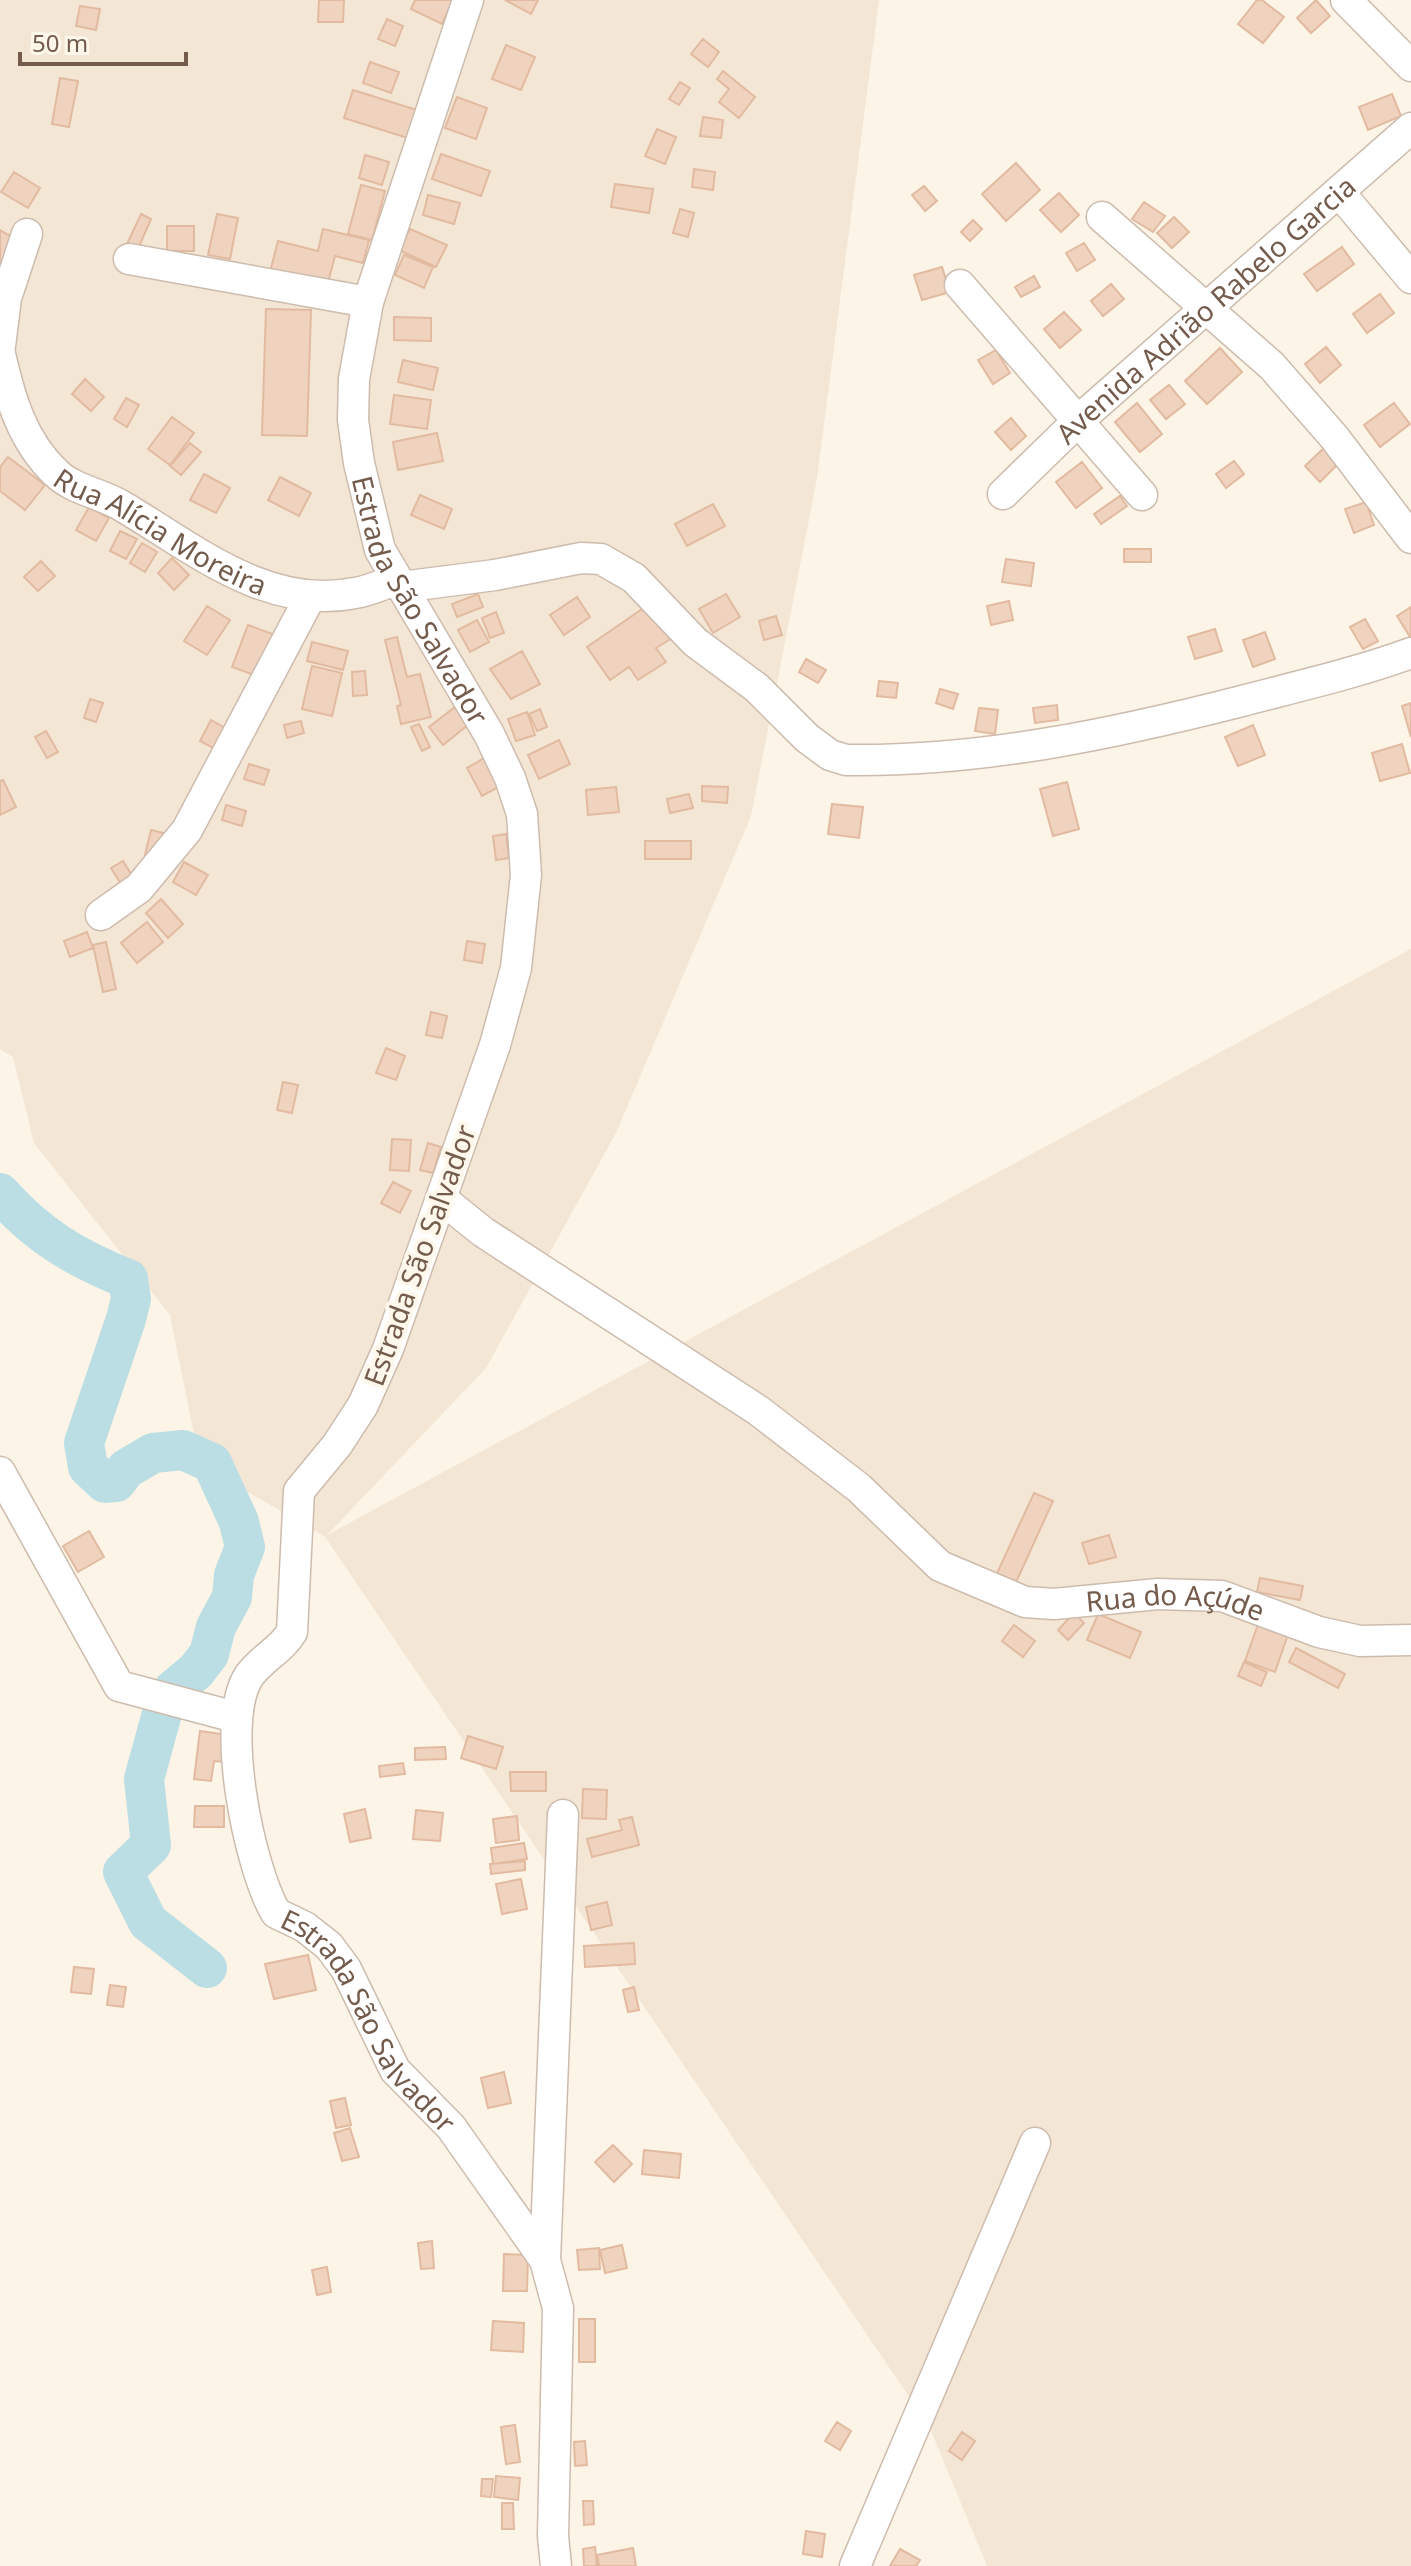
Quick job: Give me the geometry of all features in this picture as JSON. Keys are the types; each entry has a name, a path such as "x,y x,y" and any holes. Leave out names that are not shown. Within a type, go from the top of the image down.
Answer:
{"street":[{"name":"Estrada São Salvador","path":"468,0 368,302 354,379 353,420 359,463 380,550 489,734 510,778 522,814 526,875 516,968 495,1045 388,1349 363,1405 337,1445 299,1491 292,1632 249,1675 235,1717 234,1745 264,1893 276,1913 305,1927 329,1946 346,1969 395,2070 451,2127 545,2260 558,2308 553,2536 556,2566"},
{"path":"1346,0 1411,66"},
{"name":"Avenida Adrião Rabelo Garcia","path":"1003,494 1080,419 1411,128"},
{"path":"1339,192 1411,278"},
{"path":"1102,217 1209,308 1283,378 1334,437 1411,538"},
{"path":"0,346 6,298 27,234"},
{"path":"129,259 368,302"},
{"path":"960,285 1080,419 1142,495"},
{"name":"Rua Alícia Moreira","path":"0,354 11,403 33,445 58,476 118,504 228,569 275,591 310,597 355,593 581,558 601,559 634,578 695,642 757,688 807,738 830,755 846,760 992,750 1108,735 1367,669 1411,653"},
{"path":"101,915 139,888 187,830 310,597"},
{"name":"Rua do Açúde","path":"442,1199 483,1232 759,1411 859,1488 940,1566 1025,1602 1054,1604 1158,1594 1222,1596 1319,1632 1360,1641 1411,1640"},
{"path":"0,1472 119,1686 235,1717"},
{"path":"545,2260 563,1815"},
{"path":"855,2566 1035,2143"}],"shaded area":[{"path":"0,0 879,0 817,478 751,816 616,1133 486,1368 327,1535 1411,949 1411,2566 987,2566 929,2426 325,1537 200,1464 170,1315 34,1143 13,1057 0,1049"}],"building":[{"path":"319,0 344,0 343,22 318,22"},
{"path":"415,0 453,0 442,24 411,9"},
{"path":"505,0 538,0 531,14"},
{"path":"1257,0 1262,0 1284,17 1263,43 1238,24"},
{"path":"1316,0 1330,16 1311,33 1297,18"},
{"path":"80,6 100,9 96,30 76,26"},
{"path":"387,19 403,26 395,46 378,39"},
{"path":"703,39 719,52 708,67 691,54"},
{"path":"506,45 535,57 521,90 492,79"},
{"path":"370,62 399,72 391,93 363,83"},
{"path":"723,71 755,97 739,118 719,102 729,89 717,79"},
{"path":"60,78 78,81 69,127 52,124"},
{"path":"680,82 690,88 679,105 669,99"},
{"path":"353,90 420,111 411,139 344,118"},
{"path":"1392,94 1401,116 1368,130 1359,107"},
{"path":"457,97 487,108 476,139 445,128"},
{"path":"703,117 723,120 721,138 700,136"},
{"path":"657,129 676,137 665,164 645,156"},
{"path":"441,154 490,171 481,196 432,179"},
{"path":"365,155 389,162 382,185 359,178"},
{"path":"1016,163 1040,190 1006,221 982,194"},
{"path":"694,169 715,172 713,190 692,187"},
{"path":"14,172 40,188 28,208 1,192"},
{"path":"615,184 653,189 649,213 611,207"},
{"path":"361,185 385,191 372,240 348,234"},
{"path":"924,186 937,201 925,211 912,195"},
{"path":"1059,193 1079,215 1061,232 1040,210"},
{"path":"428,195 460,203 454,224 423,215"},
{"path":"1144,202 1165,216 1153,232 1132,219"},
{"path":"680,209 694,213 688,237 673,233"},
{"path":"141,214 151,219 138,249 127,244"},
{"path":"217,214 238,218 230,259 208,255"},
{"path":"1174,217 1189,232 1172,248 1157,233"},
{"path":"973,220 982,229 970,241 961,232"},
{"path":"167,226 194,226 194,251 167,251"},
{"path":"323,229 369,240 363,263 335,256 327,286 270,272 278,241 318,251"},
{"path":"410,229 447,245 436,267 399,250"},
{"path":"0,230 19,241 5,267 0,264"},
{"path":"1084,243 1095,260 1077,271 1066,253"},
{"path":"1342,247 1354,264 1317,291 1304,274"},
{"path":"404,255 433,267 424,288 395,275"},
{"path":"942,267 950,292 922,300 914,275"},
{"path":"1034,276 1040,287 1021,297 1015,287"},
{"path":"1111,284 1124,299 1103,316 1091,301"},
{"path":"1380,294 1394,313 1367,333 1353,314"},
{"path":"266,309 311,310 307,436 262,435"},
{"path":"1064,312 1081,330 1060,348 1044,329"},
{"path":"394,317 431,318 431,341 394,340"},
{"path":"1326,347 1341,365 1320,383 1305,364"},
{"path":"1220,348 1242,372 1207,404 1185,381"},
{"path":"996,350 1010,373 993,384 978,360"},
{"path":"403,360 438,368 433,390 398,382"},
{"path":"85,379 104,397 91,411 72,394"},
{"path":"1169,385 1185,404 1166,419 1150,400"},
{"path":"394,395 431,400 427,429 390,424"},
{"path":"126,398 139,405 127,427 114,419"},
{"path":"1137,403 1162,434 1140,452 1115,422"},
{"path":"1394,403 1410,424 1380,447 1364,425"},
{"path":"172,417 194,433 170,465 148,449"},
{"path":"1011,418 1026,436 1011,450 995,432"},
{"path":"437,433 443,461 398,470 393,442"},
{"path":"190,443 201,452 181,475 170,466"},
{"path":"1325,447 1340,462 1320,482 1305,466"},
{"path":"8,457 45,485 25,510 0,491 0,467"},
{"path":"1234,461 1244,474 1226,488 1216,474"},
{"path":"1082,462 1102,488 1076,508 1056,482"},
{"path":"204,474 230,488 216,513 190,500"},
{"path":"280,477 311,493 299,516 268,500"},
{"path":"420,495 452,509 444,529 411,515"},
{"path":"1120,496 1127,506 1101,524 1094,514"},
{"path":"1366,502 1374,525 1354,533 1345,509"},
{"path":"713,504 725,526 687,546 675,524"},
{"path":"89,507 109,518 96,541 76,530"},
{"path":"120,531 137,539 126,559 110,551"},
{"path":"142,543 157,552 145,572 130,563"},
{"path":"1124,549 1151,549 1151,562 1124,562"},
{"path":"172,558 189,575 174,590 158,573"},
{"path":"1006,559 1034,563 1031,586 1002,582"},
{"path":"41,561 55,576 38,591 24,577"},
{"path":"478,594 483,607 457,617 452,604"},
{"path":"726,594 740,617 713,633 699,609"},
{"path":"577,597 590,617 564,635 550,615"},
{"path":"1009,601 1013,620 991,625 987,606"},
{"path":"651,603 674,637 656,648 666,662 638,680 629,667 610,680 587,647"},
{"path":"207,606 230,620 207,655 184,641"},
{"path":"1411,607 1411,636 1410,637 1397,616"},
{"path":"496,612 504,633 490,638 482,618"},
{"path":"776,616 782,635 764,640 759,621"},
{"path":"1365,619 1378,641 1363,649 1350,627"},
{"path":"477,620 489,642 470,652 458,630"},
{"path":"248,625 278,636 262,678 232,667"},
{"path":"1215,629 1222,651 1195,659 1188,637"},
{"path":"1265,632 1275,659 1253,667 1243,640"},
{"path":"397,637 407,677 420,674 431,717 401,724 397,706 401,705 385,640"},
{"path":"312,642 348,651 343,670 307,661"},
{"path":"522,651 540,684 511,699 490,669"},
{"path":"806,659 826,670 818,683 799,672"},
{"path":"312,666 342,673 332,716 302,709"},
{"path":"365,671 367,695 353,696 352,672"},
{"path":"879,681 898,683 896,698 877,696"},
{"path":"940,689 958,694 953,709 936,703"},
{"path":"90,699 103,703 96,722 84,718"},
{"path":"1411,703 1411,737 1402,706"},
{"path":"1057,705 1058,720 1035,723 1033,708"},
{"path":"455,707 469,724 443,745 429,727"},
{"path":"979,708 998,710 995,734 975,731"},
{"path":"540,709 547,727 537,731 529,714"},
{"path":"527,712 535,735 516,741 508,719"},
{"path":"211,720 232,732 221,752 200,741"},
{"path":"301,721 304,733 287,738 284,725"},
{"path":"419,724 430,747 422,751 411,727"},
{"path":"1253,725 1265,755 1238,766 1225,737"},
{"path":"46,731 58,752 47,758 35,737"},
{"path":"559,740 570,764 539,779 528,755"},
{"path":"1402,744 1410,773 1380,781 1372,753"},
{"path":"486,757 502,785 482,796 467,768"},
{"path":"249,764 269,770 264,785 244,779"},
{"path":"3,780 16,807 0,815 0,781"},
{"path":"1067,782 1079,829 1053,836 1040,789"},
{"path":"702,786 728,787 727,803 702,801"},
{"path":"616,787 619,812 588,815 586,790"},
{"path":"689,794 693,808 670,813 667,799"},
{"path":"832,804 863,807 859,838 828,834"},
{"path":"226,805 246,811 242,826 222,820"},
{"path":"151,830 168,834 162,859 145,855"},
{"path":"506,834 509,858 496,860 493,836"},
{"path":"645,841 691,841 691,859 645,859"},
{"path":"123,861 136,882 124,889 111,868"},
{"path":"184,862 208,875 196,895 173,882"},
{"path":"161,899 183,924 168,938 146,913"},
{"path":"147,922 163,942 137,963 121,943"},
{"path":"87,932 93,948 70,957 64,941"},
{"path":"467,941 485,944 482,963 464,960"},
{"path":"106,942 116,989 103,992 93,945"},
{"path":"431,1012 447,1016 442,1038 426,1035"},
{"path":"386,1048 405,1056 396,1080 376,1073"},
{"path":"283,1082 298,1085 292,1113 277,1110"},
{"path":"392,1139 411,1140 409,1171 390,1170"},
{"path":"428,1143 441,1147 433,1173 420,1170"},
{"path":"393,1182 411,1191 400,1213 381,1203"},
{"path":"1034,1493 1053,1501 1012,1591 993,1582"},
{"path":"89,1531 104,1557 78,1572 63,1546"},
{"path":"1109,1535 1116,1557 1089,1564 1082,1543"},
{"path":"1260,1578 1303,1586 1300,1600 1257,1592"},
{"path":"1074,1613 1084,1623 1068,1640 1058,1630"},
{"path":"1262,1613 1292,1623 1275,1672 1245,1661"},
{"path":"1098,1614 1141,1632 1130,1658 1087,1640"},
{"path":"1014,1625 1035,1641 1023,1657 1002,1641"},
{"path":"1296,1648 1345,1674 1338,1688 1289,1662"},
{"path":"1244,1662 1267,1672 1261,1686 1238,1676"},
{"path":"200,1731 228,1735 224,1762 214,1761 211,1781 194,1779"},
{"path":"468,1736 503,1747 496,1769 461,1758"},
{"path":"445,1747 446,1759 415,1760 415,1748"},
{"path":"403,1763 405,1774 380,1777 379,1766"},
{"path":"510,1772 546,1772 546,1791 511,1791"},
{"path":"583,1789 607,1790 606,1819 582,1818"},
{"path":"195,1806 224,1806 224,1827 194,1827"},
{"path":"365,1809 371,1838 350,1842 344,1814"},
{"path":"416,1810 443,1813 440,1841 413,1839"},
{"path":"517,1816 519,1840 496,1843 493,1819"},
{"path":"632,1817 639,1845 592,1857 587,1839 622,1830 619,1820"},
{"path":"524,1843 527,1859 493,1864 491,1848"},
{"path":"525,1861 525,1870 491,1874 490,1864"},
{"path":"521,1879 527,1909 502,1914 496,1884"},
{"path":"607,1902 612,1925 591,1930 586,1907"},
{"path":"634,1943 635,1964 585,1967 584,1946"},
{"path":"308,1955 316,1990 274,1999 265,1964"},
{"path":"74,1967 94,1969 91,1994 71,1992"},
{"path":"110,1985 126,1987 123,2007 107,2005"},
{"path":"634,1987 639,2010 628,2012 623,1990"},
{"path":"504,2072 511,2103 488,2108 481,2078"},
{"path":"345,2098 351,2125 336,2128 330,2101"},
{"path":"350,2128 359,2157 342,2161 334,2133"},
{"path":"613,2145 632,2164 614,2182 595,2162"},
{"path":"644,2150 681,2154 679,2178 642,2174"},
{"path":"432,2241 434,2268 421,2269 418,2243"},
{"path":"622,2245 627,2268 605,2273 600,2250"},
{"path":"599,2248 600,2269 579,2270 577,2250"},
{"path":"504,2254 528,2255 527,2291 503,2291"},
{"path":"327,2267 331,2292 317,2295 312,2270"},
{"path":"579,2319 595,2319 595,2362 579,2362"},
{"path":"493,2321 524,2323 523,2352 491,2350"},
{"path":"837,2422 851,2431 840,2450 825,2441"},
{"path":"515,2425 520,2462 506,2464 501,2427"},
{"path":"962,2432 975,2441 962,2460 949,2451"},
{"path":"585,2441 587,2465 575,2466 574,2442"},
{"path":"496,2476 520,2478 518,2500 494,2497"},
{"path":"482,2479 493,2479 491,2497 481,2496"},
{"path":"583,2501 593,2501 594,2524 584,2525"},
{"path":"502,2503 513,2503 514,2529 502,2529"},
{"path":"806,2531 825,2534 822,2557 803,2554"},
{"path":"595,2547 597,2566 584,2566 583,2549"},
{"path":"633,2548 636,2566 599,2566 597,2555"},
{"path":"900,2549 920,2560 916,2566 890,2566"}],"waterway":[{"path":"0,1193 28,1221 58,1244 128,1279 131,1299 126,1319 84,1443 88,1467 105,1483 116,1482 126,1469 153,1453 183,1450 212,1463 239,1522 245,1547 234,1575 232,1597 216,1627 209,1654 196,1671 173,1690 164,1706 144,1779 151,1845 123,1872 148,1922 207,1968"}]}
